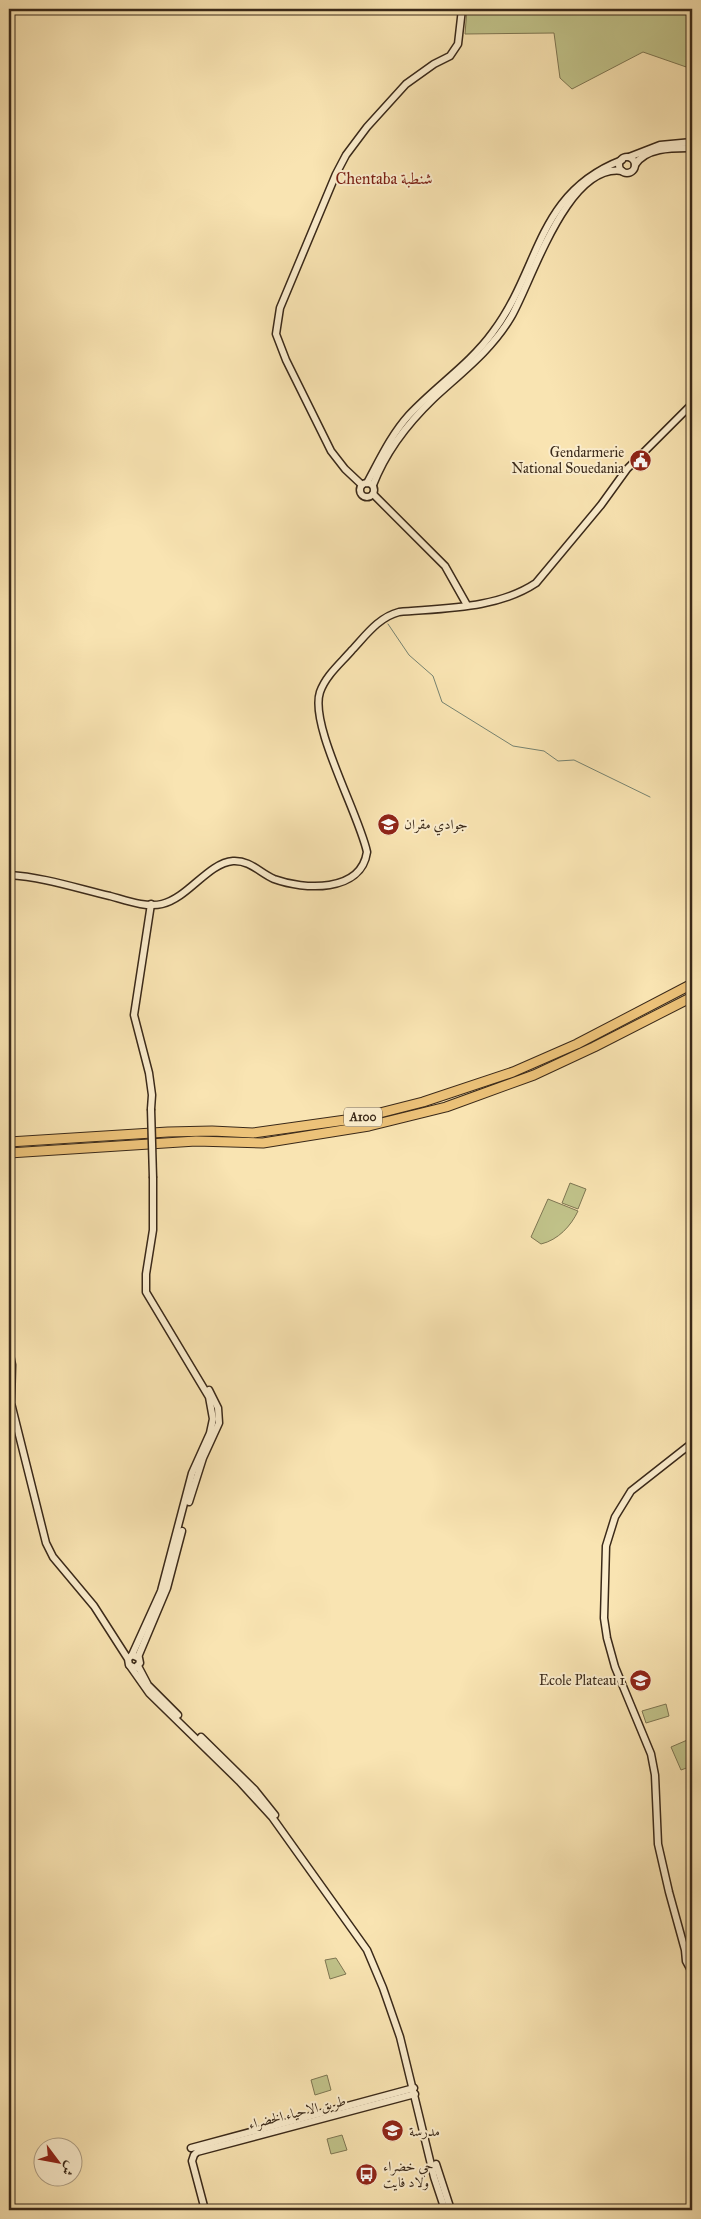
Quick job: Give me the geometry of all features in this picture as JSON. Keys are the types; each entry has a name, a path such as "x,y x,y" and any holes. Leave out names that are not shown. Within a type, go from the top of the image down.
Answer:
{"highway":[{"name":"A100","path":"9,1142 168,1132 212,1131 253,1133 360,1118 423,1102 513,1072 577,1044 692,984"},
{"name":"A100","path":"9,1153 196,1142 263,1143 376,1125 446,1107 534,1075 692,997"}],"main road":[{"path":"462,9 458,44 450,56 434,64 406,84 367,127 344,158 280,308 276,324 276,334 286,360 327,444 345,469 367,484 373,494 445,566 467,606"},
{"path":"367,484 388,444 402,424 422,402 471,358 497,328 545,231 566,196 592,175 625,159 653,147 692,142"},
{"path":"373,494 368,497 362,495 360,490 367,484 408,425 488,349 504,329 522,296 547,240 570,202 596,178 612,171 631,172 643,157 656,151 692,148"},
{"path":"625,159 633,160 635,166"},
{"path":"622,171 620,167 625,159"},
{"path":"9,875 40,879 151,904 171,900 220,864 227,862 242,861 271,878 302,885 342,883 357,874 364,865 367,852 319,717 318,701 322,687 332,671 388,615 399,612 467,606 507,596 527,589 536,583 587,523 627,469 692,404"},
{"path":"132,1659 167,1588 192,1490 203,1458 217,1431 219,1419 215,1400 146,1281 152,1230 152,1095 149,1073 134,1016 151,904"},
{"path":"9,1350 12,1365 11,1403 46,1543 52,1557 94,1606 138,1666 151,1689 268,1806 370,1948 380,1968 402,2031 437,2170 451,2210"},
{"path":"692,1443 631,1491 615,1517 606,1546 604,1609 607,1638 615,1667 651,1754 656,1775 658,1844 668,1892 685,1950 686,1961 692,1972"},
{"path":"132,1659 148,1693 231,1773 272,1817 359,1938 374,1963 388,2000 414,2091 434,2177 445,2210"},
{"path":"191,2148 300,2122 414,2091"},
{"name":"طريق الاحياء الخضراء","path":"205,2210 193,2163 194,2155 199,2151 300,2122"}],"green space":[{"path":"467,9 692,9 692,69 643,52 572,89 560,78 554,33 465,34"},
{"path":"570,1183 586,1189 578,1209 562,1203"},
{"path":"548,1199 578,1211 572,1222 563,1232 541,1244 531,1237"},
{"path":"666,1704 669,1716 646,1723 642,1711"},
{"path":"692,1738 692,1766 681,1770 671,1747"},
{"path":"336,1958 346,1974 330,1979 325,1960"},
{"path":"327,2075 331,2090 315,2095 311,2080"},
{"path":"342,2135 347,2150 331,2154 327,2139"}],"waterway":[{"path":"388,624 409,655 433,676 442,702 513,746 544,751 558,761 574,760 650,797"}],"place":[{"name":"Gendarmerie National Souedania","path":"640,460"},
{"name":"جوادي مقران","path":"388,824"},
{"name":"Ecole Plateau 1","path":"641,1680"},
{"name":"مدرسة","path":"393,2131"},
{"name":"حي خضراء ولاد فايت","path":"367,2174"}],"district":[{"name":"Chentaba شنطبة","path":"384,178"}]}
